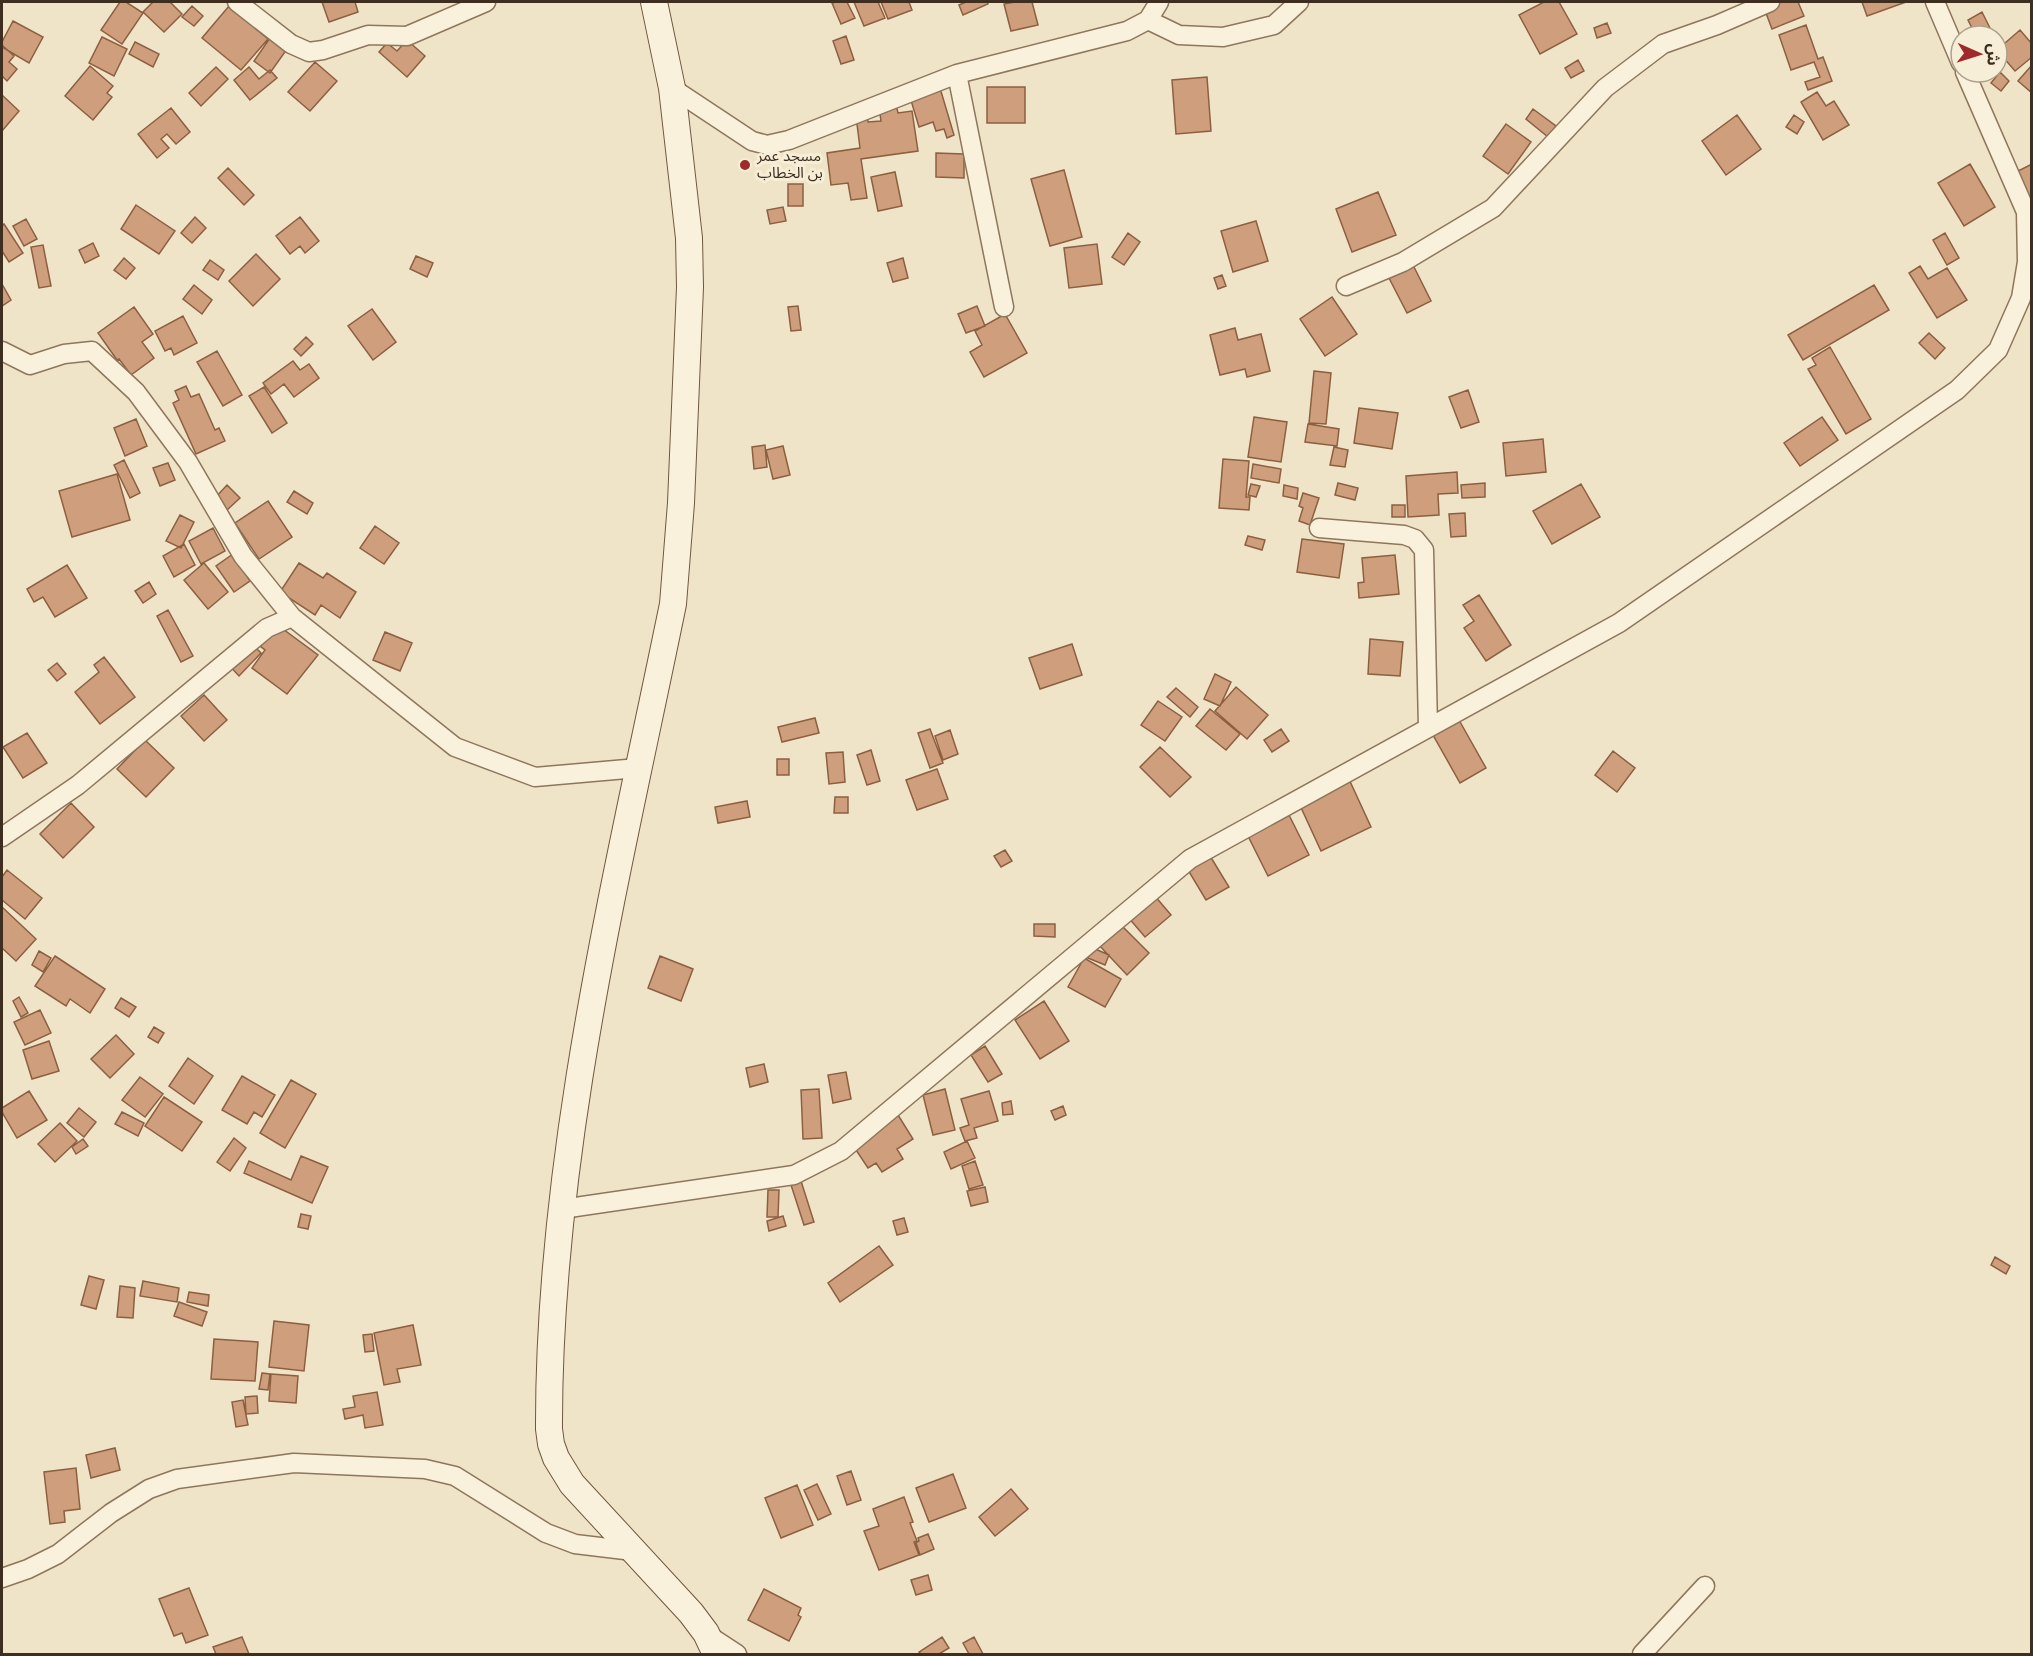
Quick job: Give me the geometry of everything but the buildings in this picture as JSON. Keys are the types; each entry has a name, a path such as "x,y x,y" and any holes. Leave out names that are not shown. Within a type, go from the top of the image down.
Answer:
{"main road":[{"path":"654,2 672,88 689,238 690,287 681,503 673,604 638,768 585,1046 562,1209 549,1407 551,1444 556,1458 572,1484 691,1612 711,1644"}],"street":[{"path":"237,2 291,44 309,52 323,50 368,35 407,36 486,2"},
{"path":"672,88 752,141 767,145 789,140 957,74 1126,32 1148,20 1159,2"},
{"path":"1148,20 1179,35 1223,37 1274,25 1299,2"},
{"path":"1346,286 1403,262 1493,208 1605,88 1664,44 1717,25 1770,2"},
{"path":"1935,2 1949,35"},
{"path":"957,74 1004,307"},
{"path":"562,1209 794,1175 841,1151 1190,859 1619,623 1957,390 1998,350 2021,298 2027,262 2026,212 1970,84"},
{"path":"2,351 30,364 64,354 92,351 136,392 189,462 243,556 292,617 455,747 535,777 638,768"},
{"path":"1319,528 1404,535 1415,539 1424,550 1428,728"},
{"path":"2,837 78,785 267,628 292,617"},
{"path":"2,1578 28,1569 58,1554 111,1512 149,1489 177,1479 294,1463 425,1469 455,1476 546,1533 575,1544 633,1551"},
{"path":"1642,1654 1705,1586"},
{"path":"711,1644 737,1654"}],"place":[{"name":"مسجد عمر بن الخطاب","path":"745,165"}]}
